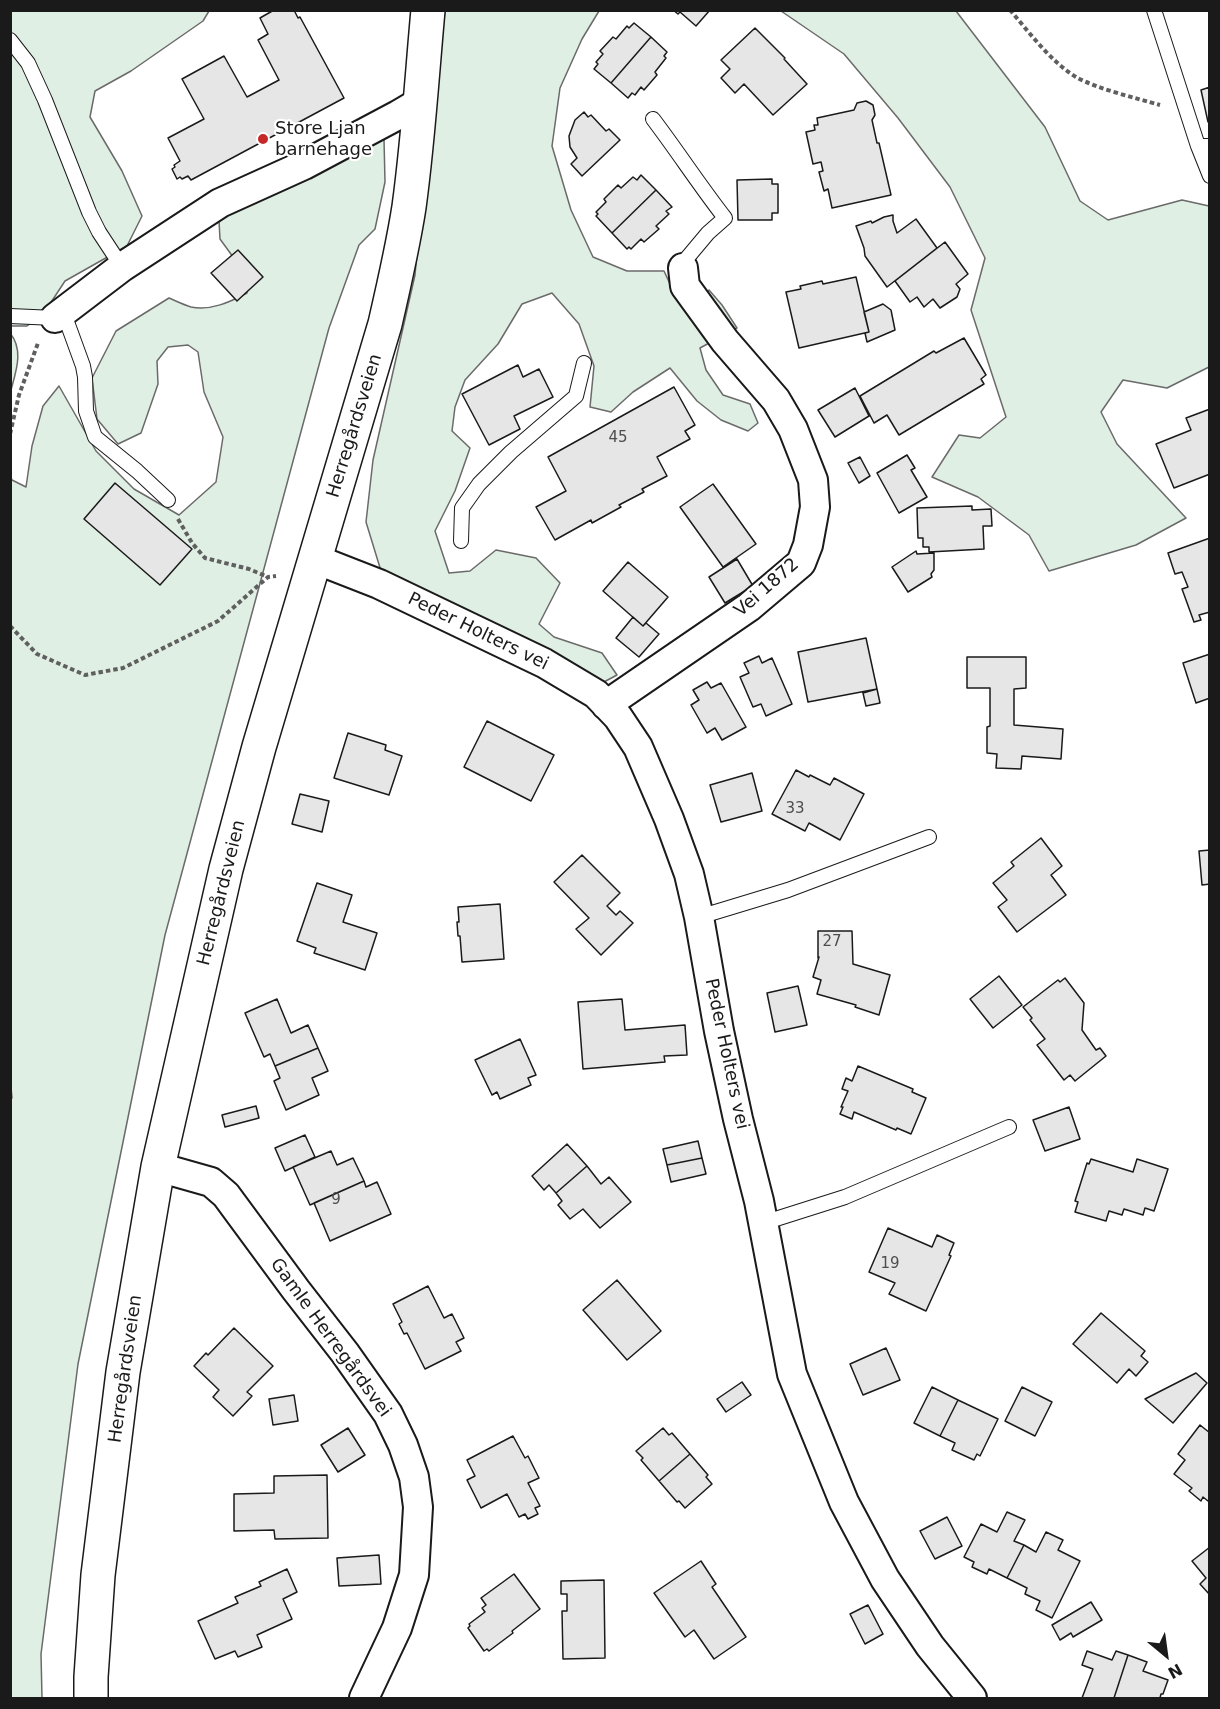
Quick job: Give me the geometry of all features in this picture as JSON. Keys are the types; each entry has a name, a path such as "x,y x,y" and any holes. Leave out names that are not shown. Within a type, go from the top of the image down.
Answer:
{"street":[{"name":"Herregårdsveien","path":"91,1698 98,1575 123,1372 158,1167 226,869 293,627 387,313 409,207 428,10"},
{"path":"59,315 122,267 220,203 303,165 420,102"},
{"name":"Vei 1872","path":"606,705 749,607 801,563 808,545 815,507 813,480 793,429 776,400 725,341 686,285 683,268"},
{"name":"Peder Holters vei","path":"313,564 379,584 544,663 596,694 618,717 638,747 677,838 689,874 719,1031 759,1201 792,1374 844,1502 885,1579 930,1646 972,1698"},
{"name":"Gamle Herregårdsvei","path":"158,1167 211,1182 226,1195 345,1353 387,1414 403,1445 414,1477 418,1506 414,1575 397,1628 364,1698"}],"lane":[{"path":"1154,10 1187,113 1204,146 1209,176"},
{"path":"10,40 28,63 99,232 122,267"},
{"path":"653,119 698,184 725,218 708,233 682,264 683,268"},
{"path":"10,316 59,315 83,366 86,411 95,437 168,500"},
{"path":"461,541 462,508 479,483 576,396 584,363"},
{"path":"699,917 788,890 929,837"},
{"path":"763,1223 845,1197 1009,1126"}],"path":[{"path":"1010,10 1048,53 1076,77 1187,113"},
{"path":"10,434 19,395 36,346 59,315"},
{"path":"168,500 192,543 205,558 249,569 268,577 285,575 313,564"},
{"path":"10,626 37,654 85,675 95,674 123,668 218,621 268,577"}],"green space":[{"path":"10,11 209,11 203,21 131,71 95,91 90,117 122,171 142,216 127,246 65,281 44,313 27,326 11,326"},
{"path":"445,11 599,11 582,39 560,88 552,146 571,210 593,257 627,271 664,271 677,299 690,306 709,290 737,328 700,348 706,370 723,395 750,404 758,423 748,431 721,420 697,401 670,368 633,392 611,412 590,407 594,366 579,324 552,293 522,304 498,344 465,380 455,407 452,431 470,448 455,491 435,531 449,573 470,571 496,550 536,558 560,583 539,624 554,637 602,653 617,675 602,683 381,571 366,522 373,460 415,275 428,128"},
{"path":"781,11 956,11 1045,127 1080,201 1108,220 1182,200 1209,206 1209,367 1167,388 1123,380 1101,412 1117,444 1186,518 1136,545 1049,571 1029,535 978,497 932,477 959,435 980,438 1006,417 971,310 985,258 950,187 898,118 844,54"},
{"path":"384,139 385,182 375,229 359,245 329,328 165,935 78,1364 41,1654 42,1698 10,1698 10,1100 12,1098 10,1077 10,475 12,480 26,487 32,446 43,406 59,386 96,451 134,489 179,515 216,482 223,437 204,392 198,352 188,345 168,347 157,361 158,384 141,433 118,444 97,419 92,378 116,331 169,298 191,307 206,308 247,293 244,272 220,239 219,221 240,203"},
{"path":"10,333 18,353 17,368 11,390"}],"building":[{"path":"274,10 294,10 298,18 300,17 344,98 191,180 188,176 177,179 172,169 180,161 168,138 204,119 182,79 224,56 247,97 279,80 258,40 268,34 260,18"},
{"path":"673,10 710,10 696,26 680,12 678,14"},
{"path":"634,23 651,37 611,83 594,69 598,64 596,62 603,54 600,51 613,37 616,39 627,26 629,28"},
{"path":"755,28 807,84 773,115 744,84 735,93 721,78 730,69 721,60"},
{"path":"651,37 667,52 664,56 666,58 655,72 657,75 644,90 641,87 635,95 632,93 628,98 611,83"},
{"path":"1210,87 1210,121 1208,122 1201,90"},
{"path":"866,101 873,105 875,115 872,120 891,195 832,208 828,189 824,191 819,172 823,171 821,162 813,164 806,132 815,130 814,125 818,125 817,118 854,110 857,103"},
{"path":"584,112 588,117 591,115 606,131 609,129 620,140 582,176 571,164 577,158 570,147 569,136 575,120"},
{"path":"641,175 656,190 612,233 596,216 598,214 596,212 606,202 604,199 618,185 621,188 633,177 637,180"},
{"path":"772,179 772,184 778,184 778,213 772,213 772,220 738,220 737,180"},
{"path":"656,190 672,207 666,211 669,214 656,226 659,229 644,242 641,239 631,249 629,247 627,249 612,233"},
{"path":"893,215 897,233 916,219 937,248 887,287 865,256 856,226"},
{"path":"945,242 968,274 956,284 960,289 957,297 940,308 933,299 924,307 917,297 910,302 895,281"},
{"path":"238,250 263,277 237,301 211,273"},
{"path":"856,277 869,332 799,348 786,292 822,281 823,284"},
{"path":"883,304 891,310 895,330 867,342 865,333 869,332 864,312"},
{"path":"964,338 986,375 981,379 984,384 899,435 887,415 874,423 860,396 934,351 936,353"},
{"path":"518,365 523,377 539,369 553,397 514,416 520,429 489,445 462,394"},
{"path":"674,387 695,425 685,431 690,439 657,457 667,476 642,489 644,492 619,505 621,507 555,540 536,507 566,491 548,457"},
{"path":"855,388 869,416 835,437 818,410"},
{"path":"1210,409 1210,474 1174,488 1156,444 1191,430 1186,418"},
{"path":"907,455 915,468 911,470 927,497 899,513 877,473"},
{"path":"860,457 870,476 859,483 848,463"},
{"path":"115,483 192,549 160,585 84,519"},
{"path":"713,484 756,544 723,567 680,507"},
{"path":"972,506 972,510 991,509 992,526 983,526 984,549 929,552 929,547 923,547 923,538 918,538 917,508"},
{"path":"1210,538 1210,612 1199,615 1201,620 1194,622 1182,589 1188,587 1182,572 1175,574 1168,553"},
{"path":"916,551 917,554 934,553 934,570 932,577 908,592 892,567"},
{"path":"737,559 753,586 725,603 709,577"},
{"path":"628,562 668,597 643,626 603,591"},
{"path":"633,617 643,626 646,623 659,634 639,657 616,638"},
{"path":"866,638 877,689 808,702 798,652"},
{"path":"1210,654 1210,698 1196,703 1183,663"},
{"path":"759,656 762,663 772,658 792,704 766,716 761,704 753,707 740,677 749,673 744,663"},
{"path":"967,657 1026,657 1026,688 1014,689 1014,725 1063,729 1061,759 1022,756 1021,769 996,768 997,754 987,753 990,688 967,688"},
{"path":"707,682 711,688 721,683 746,727 722,740 715,728 707,733 691,705 699,700 693,690"},
{"path":"877,689 880,703 866,706 863,693"},
{"path":"487,721 554,755 531,801 464,767"},
{"path":"348,733 386,745 385,750 402,756 389,795 334,778"},
{"path":"796,770 830,785 834,778 864,794 840,840 809,823 805,831 772,814"},
{"path":"752,773 762,811 721,822 710,785"},
{"path":"300,794 329,801 322,832 292,824"},
{"path":"1041,838 1062,866 1051,875 1066,895 1017,932 998,907 1007,900 993,883 1014,866 1011,862"},
{"path":"1210,850 1210,884 1202,885 1199,851"},
{"path":"582,855 620,893 607,906 616,915 620,911 633,923 601,955 576,929 589,918 554,882"},
{"path":"317,883 352,895 343,922 377,933 365,970 314,953 316,948 297,941"},
{"path":"500,904 504,959 462,962 460,936 458,936 458,907"},
{"path":"818,931 852,931 853,964 890,975 879,1015 855,1007 856,1005 817,994 821,980 813,977 819,957"},
{"path":"999,976 1022,1005 993,1028 970,999"},
{"path":"1065,978 1084,1003 1082,1030 1096,1050 1100,1048 1106,1056 1075,1081 1070,1075 1064,1080 1037,1045 1045,1039 1023,1007 1058,980 1060,982"},
{"path":"798,986 807,1025 775,1032 767,993"},
{"path":"277,999 291,1033 308,1025 318,1048 275,1066 270,1054 264,1057 245,1013"},
{"path":"622,999 625,1030 685,1025 687,1055 664,1056 665,1062 583,1069 578,1002"},
{"path":"520,1039 536,1075 528,1078 531,1085 500,1099 497,1092 492,1095 475,1060"},
{"path":"318,1048 328,1071 312,1078 319,1095 286,1110 274,1081 280,1078 275,1066"},
{"path":"858,1066 913,1089 912,1092 926,1098 911,1134 854,1112 852,1119 840,1114 848,1091 842,1089 846,1078 852,1081"},
{"path":"256,1106 259,1118 225,1127 222,1115"},
{"path":"1069,1107 1080,1139 1045,1151 1033,1120"},
{"path":"305,1135 315,1157 285,1171 275,1148"},
{"path":"698,1141 702,1158 667,1165 663,1149"},
{"path":"567,1144 587,1166 556,1193 549,1185 544,1190 532,1176"},
{"path":"331,1151 337,1165 353,1158 364,1181 310,1205 293,1167"},
{"path":"702,1158 706,1174 671,1182 667,1165"},
{"path":"1091,1159 1133,1172 1137,1159 1168,1169 1154,1211 1145,1208 1143,1215 1124,1209 1122,1215 1109,1211 1106,1221 1075,1212 1078,1202 1075,1201 1087,1163 1089,1164"},
{"path":"587,1166 601,1184 609,1177 631,1202 600,1228 583,1209 570,1219 558,1205 562,1201 556,1193"},
{"path":"364,1181 366,1187 377,1182 391,1214 330,1241 314,1203"},
{"path":"888,1228 932,1247 937,1235 954,1243 949,1255 951,1256 926,1311 889,1294 895,1283 869,1272"},
{"path":"617,1280 661,1331 627,1360 583,1310"},
{"path":"428,1286 444,1318 452,1314 464,1338 456,1342 461,1351 425,1369 407,1333 404,1334 399,1324 402,1322 393,1304"},
{"path":"1101,1313 1145,1351 1141,1356 1148,1362 1136,1376 1129,1369 1117,1383 1073,1344"},
{"path":"234,1328 273,1366 247,1392 252,1396 233,1416 213,1397 219,1390 194,1366"},
{"path":"886,1348 900,1380 863,1395 850,1364"},
{"path":"1196,1373 1207,1383 1173,1423 1145,1399"},
{"path":"742,1382 751,1395 726,1412 717,1399"},
{"path":"932,1387 958,1400 940,1436 914,1423"},
{"path":"1022,1387 1052,1402 1035,1436 1005,1421"},
{"path":"294,1395 298,1421 273,1425 269,1399"},
{"path":"958,1400 998,1419 980,1456 977,1454 974,1460 952,1450 955,1443 940,1436"},
{"path":"1200,1425 1210,1433 1210,1500 1208,1501 1203,1497 1201,1501 1189,1491 1192,1488 1174,1474 1185,1460 1178,1454"},
{"path":"348,1428 365,1455 338,1472 321,1445"},
{"path":"663,1428 669,1435 672,1433 690,1454 659,1481 636,1451"},
{"path":"513,1436 525,1458 528,1456 539,1478 528,1483 540,1506 535,1508 538,1514 528,1519 525,1514 519,1517 507,1494 481,1508 467,1480 475,1476 467,1460"},
{"path":"690,1454 708,1475 706,1477 712,1484 685,1508 659,1481"},
{"path":"327,1475 328,1538 275,1539 274,1530 234,1531 234,1494 274,1493 274,1476"},
{"path":"1007,1512 1025,1520 1014,1541 1024,1545 1007,1578 989,1569 987,1574 972,1567 974,1562 964,1557 981,1524 997,1532"},
{"path":"947,1517 962,1546 935,1559 920,1531"},
{"path":"1046,1532 1063,1540 1058,1550 1080,1561 1052,1618 1036,1610 1040,1601 1025,1594 1027,1588 1007,1578 1024,1545 1036,1552"},
{"path":"1210,1547 1210,1595 1200,1584 1206,1578 1192,1561"},
{"path":"379,1555 381,1584 339,1586 337,1558"},
{"path":"701,1561 716,1584 712,1587 746,1637 714,1659 694,1630 685,1637 654,1593"},
{"path":"287,1569 297,1592 283,1599 292,1619 257,1635 262,1647 238,1657 235,1651 215,1659 198,1621 238,1603 235,1597 261,1586 259,1582"},
{"path":"514,1574 540,1609 489,1651 487,1649 484,1651 468,1628 469,1624 485,1612 482,1608 486,1605 481,1598"},
{"path":"604,1580 605,1658 563,1659 562,1611 567,1611 567,1594 561,1594 561,1581"},
{"path":"1091,1602 1102,1620 1073,1637 1071,1633 1060,1640 1052,1625"},
{"path":"868,1605 883,1634 865,1644 850,1614"},
{"path":"1087,1651 1112,1660 1116,1651 1128,1655 1114,1698 1082,1698 1093,1669 1082,1665"},
{"path":"1128,1655 1147,1662 1143,1671 1168,1680 1160,1698 1114,1698"}],"place":[{"name":"Store Ljan barnehage","path":"263,139"}]}
